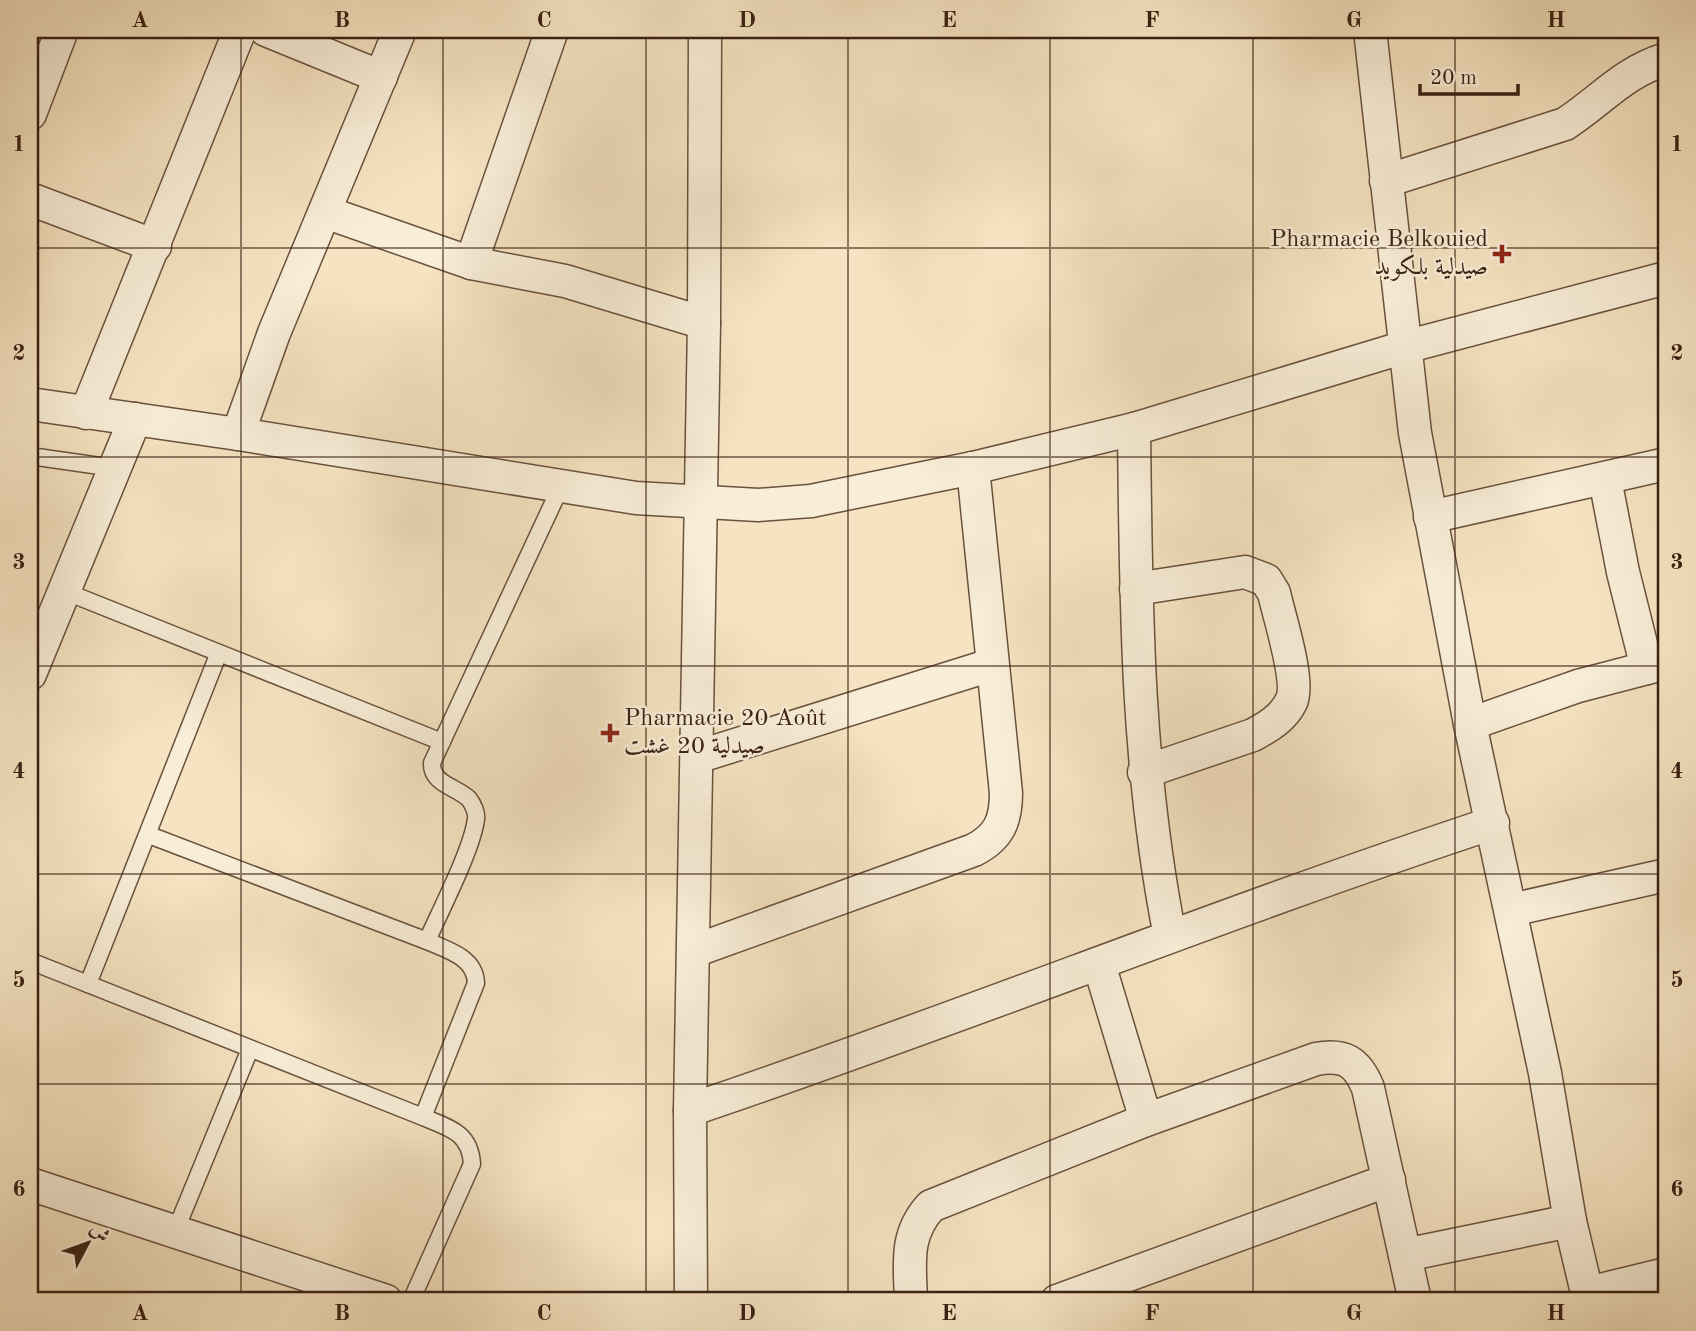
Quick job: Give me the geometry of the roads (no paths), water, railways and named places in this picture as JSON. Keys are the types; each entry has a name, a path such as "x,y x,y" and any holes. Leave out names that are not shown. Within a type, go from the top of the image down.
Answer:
{"street":[{"path":"86,412 240,30"},
{"path":"266,30 381,77"},
{"path":"238,433 274,333 400,30"},
{"path":"471,263 552,30"},
{"path":"691,1301 690,1110 695,951 699,503 705,323 705,30"},
{"path":"1370,30 1415,433 1470,724 1545,1073 1570,1221 1589,1297 1666,1274"},
{"path":"30,114 54,32"},
{"path":"1386,181 1565,124 1589,108 1616,82 1634,71 1666,59"},
{"path":"30,199 155,246"},
{"path":"324,212 471,263 565,281 705,323"},
{"path":"30,404 238,433 636,498 758,505 811,501 973,468 1134,429 1405,348 1666,278"},
{"path":"30,674 135,419"},
{"path":"1134,429 1136,589 1144,772 1154,856 1170,936"},
{"path":"1430,517 1666,464"},
{"path":"695,951 885,884 992,841 1001,828 1006,811 1006,793 973,468"},
{"path":"1470,724 1578,686 1657,666 1623,572 1605,479"},
{"path":"1136,589 1245,572 1266,580 1274,593 1294,685 1292,701 1270,726 1253,735 1144,772"},
{"path":"697,757 991,665"},
{"path":"690,1110 891,1041 1336,874 1493,822"},
{"path":"1511,910 1666,875"},
{"path":"1099,964 1146,1120"},
{"path":"911,1301 909,1249 912,1232 931,1206 1146,1120 1316,1059 1345,1058 1362,1073 1368,1088 1415,1301"},
{"path":"1057,1301 1389,1180"},
{"path":"30,1184 386,1301"},
{"path":"1405,1255 1570,1221"}],"lane":[{"path":"30,456 114,468"},
{"path":"427,941 460,864 476,818 471,801 440,780 432,769 442,741 561,486"},
{"path":"64,591 218,655 442,741"},
{"path":"88,984 218,655"},
{"path":"149,835 427,941 466,961 475,972 476,983 423,1117"},
{"path":"30,961 423,1117 464,1138 471,1149 472,1164 411,1301"},
{"path":"175,1232 250,1049"}],"place":[{"name":"Pharmacie Belkouied صيدلية بلكويد","path":"1502,254"},
{"name":"Pharmacie 20 Août صيدلية 20 غشت","path":"610,733"}]}
